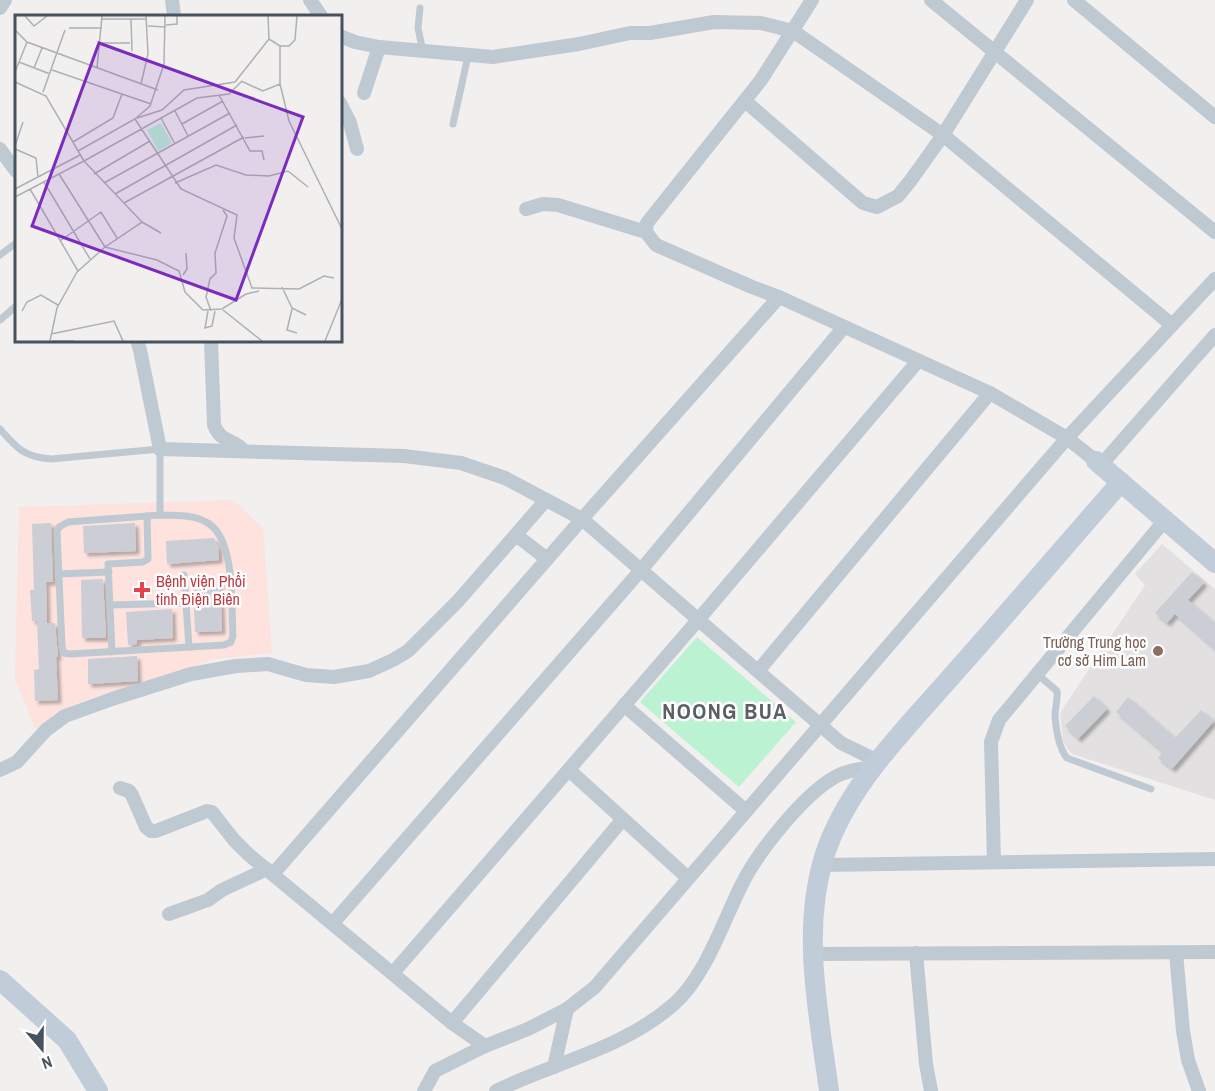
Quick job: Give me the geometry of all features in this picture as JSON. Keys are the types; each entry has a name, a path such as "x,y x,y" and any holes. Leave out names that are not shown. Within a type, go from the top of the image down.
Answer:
{"street":[{"path":"0,8 5,0"},
{"path":"172,0 174,15"},
{"path":"310,0 320,15"},
{"path":"646,232 647,223 762,80 812,0"},
{"path":"931,0 1215,232"},
{"path":"745,101 863,203 878,207 898,196 943,135 1027,0"},
{"path":"1074,0 1215,117"},
{"path":"342,37 379,47 493,57 579,44 630,33 650,33 714,22 761,23 793,31 943,135 1173,325"},
{"path":"364,93 379,47"},
{"path":"342,107 350,123 357,150"},
{"path":"0,149 15,170"},
{"path":"526,209 543,204 558,205 646,232 656,245 779,297 990,393 1067,438 1215,563"},
{"path":"424,1091 435,1071 567,1009 595,987 1067,438 1215,279"},
{"path":"168,914 208,900 229,887 270,871 779,297"},
{"path":"333,923 641,570 844,327"},
{"path":"1099,463 1215,335"},
{"path":"137,342 160,449 404,456 461,463 506,478 582,519 820,725 847,747 876,764"},
{"path":"211,342 214,425 219,435 237,444 243,452"},
{"path":"393,973 918,361"},
{"path":"758,671 990,393"},
{"path":"829,1091 812,954 816,898 823,865 843,813 876,764 1121,482"},
{"path":"0,770 17,762 46,730 65,716 191,675 236,666 268,664 306,675 334,677 369,671 408,651 458,601 546,500"},
{"path":"994,862 991,742 999,720 1165,520"},
{"path":"516,535 547,559"},
{"path":"624,705 746,811"},
{"path":"496,1091 521,1078 620,1039 656,1018 676,1002 691,984 708,955 756,857 823,785 848,771 876,764"},
{"path":"569,770 688,878"},
{"path":"120,788 129,791 132,795 146,827 151,831 207,811 212,812 234,840 270,871 453,1023 485,1046"},
{"path":"453,1023 623,819"},
{"path":"823,865 1215,859"},
{"path":"1176,952 1183,1031 1188,1060 1198,1091"},
{"path":"812,954 1215,952"},
{"path":"916,953 926,1064 931,1091"},
{"path":"0,980 67,1040 98,1091"},
{"path":"555,1065 567,1009"}],"lane":[{"path":"420,8 418,28 423,52"},
{"path":"453,124 468,56"},
{"path":"0,255 15,244"},
{"path":"0,320 15,307"},
{"path":"0,429 22,452 37,458 51,459 160,449 160,515"},
{"path":"160,515 191,516 205,521 215,528 224,542 228,557 233,636 231,642 224,645 112,652 70,654 64,652 57,532 62,525 68,522 160,515"},
{"path":"112,652 108,564 147,560 147,516"},
{"path":"58,574 109,572"},
{"path":"184,575 189,647"},
{"path":"110,605 186,603"},
{"path":"1037,674 1057,691 1055,716 1062,752 1067,758 1151,789"}],"shaded area":[{"name":"Bệnh viện Phổi tỉnh Điện Biên","path":"233,500 263,528 272,653 214,659 72,705 35,729 15,678 19,507"},
{"name":"Trường Trung học cơ sở Him Lam","path":"1162,544 1215,589 1215,800 1072,754 1063,740 1060,713 1145,585 1135,574"}],"green space":[{"path":"697,637 796,722 739,787 640,702"}],"building":[{"path":"51,523 53,582 46,582 47,623 55,623 58,700 35,701 34,670 39,669 37,621 32,621 30,590 34,590 32,524"},
{"path":"135,523 136,551 84,553 83,526"},
{"path":"214,538 219,548 219,560 167,564 166,541"},
{"path":"1192,572 1204,583 1188,600 1215,623 1215,649 1175,614 1167,623 1155,613"},
{"path":"103,579 106,638 82,638 81,580"},
{"path":"220,580 222,631 195,632 193,581"},
{"path":"172,609 173,638 137,640 137,644 128,645 126,612"},
{"path":"137,656 138,681 88,684 88,659"},
{"path":"1094,696 1107,709 1078,739 1065,726"},
{"path":"1128,697 1175,738 1201,710 1214,721 1172,769 1158,758 1163,752 1116,712"}],"place":[{"name":"Bệnh viện Phổi tỉnh Điện Biên","path":"142,590"},
{"name":"Trường Trung học cơ sở Him Lam","path":"1158,651"}],"district":[{"name":"NOONG BUA","path":"725,711"}]}
